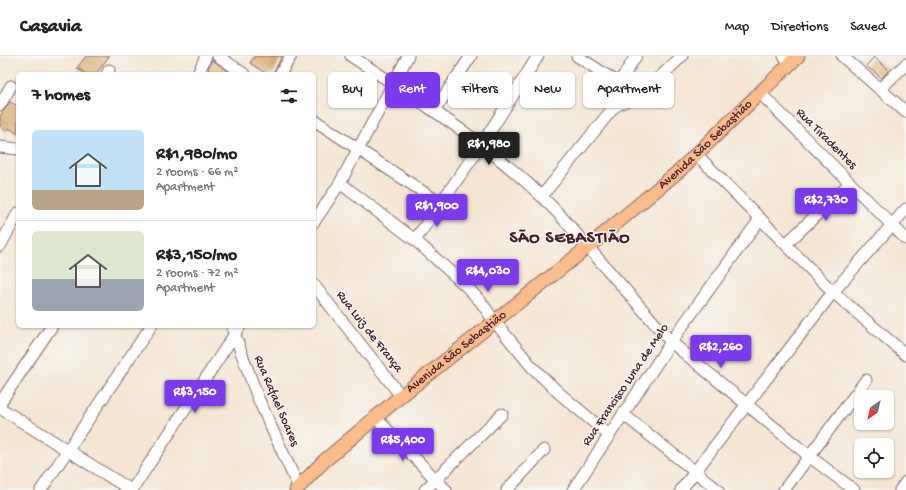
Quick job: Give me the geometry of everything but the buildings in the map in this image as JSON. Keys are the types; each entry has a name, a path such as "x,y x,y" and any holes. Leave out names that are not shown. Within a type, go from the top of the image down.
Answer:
{"main road":[{"name":"Avenida São Sebastião","path":"297,488 334,453 401,396 588,247 696,155 760,93 791,59"}],"street":[{"path":"199,72 206,56"},
{"path":"218,56 241,72"},
{"path":"281,72 291,56"},
{"path":"351,56 385,78"},
{"path":"399,72 408,56"},
{"path":"434,111 471,56"},
{"path":"415,240 482,144 538,56"},
{"path":"577,56 602,72"},
{"path":"626,72 636,56"},
{"path":"664,72 682,56"},
{"path":"842,56 906,112"},
{"path":"880,89 906,64"},
{"path":"0,105 11,86"},
{"name":"Rua Tiradentes","path":"760,93 892,226 906,238"},
{"path":"316,219 340,183 385,96"},
{"path":"430,108 482,144 542,196 671,342 809,456 854,490"},
{"path":"542,196 613,108"},
{"path":"316,121 440,203"},
{"path":"0,147 16,148"},
{"path":"696,155 833,292 906,355"},
{"path":"340,183 415,240 466,286 481,302 494,322 532,367 559,393 609,435"},
{"path":"786,244 850,183"},
{"path":"681,490 745,404 833,292 906,209"},
{"path":"0,246 16,217"},
{"name":"Rua Francisco Luna de Melo","path":"573,490 671,342 760,219"},
{"name":"Rua Luiz de França","path":"316,287 401,396"},
{"path":"0,403 51,328"},
{"path":"41,490 150,328"},
{"path":"0,408 131,490 233,331"},
{"name":"Rua Rafael Soares","path":"233,331 258,398 297,488"},
{"path":"784,490 866,380"},
{"path":"425,490 502,414"},
{"path":"624,414 718,490"},
{"path":"376,418 446,490"},
{"path":"507,490 544,450"},
{"path":"900,490 906,482"}],"district":[{"name":"SÃO SEBASTIÃO","path":"570,239"}]}
